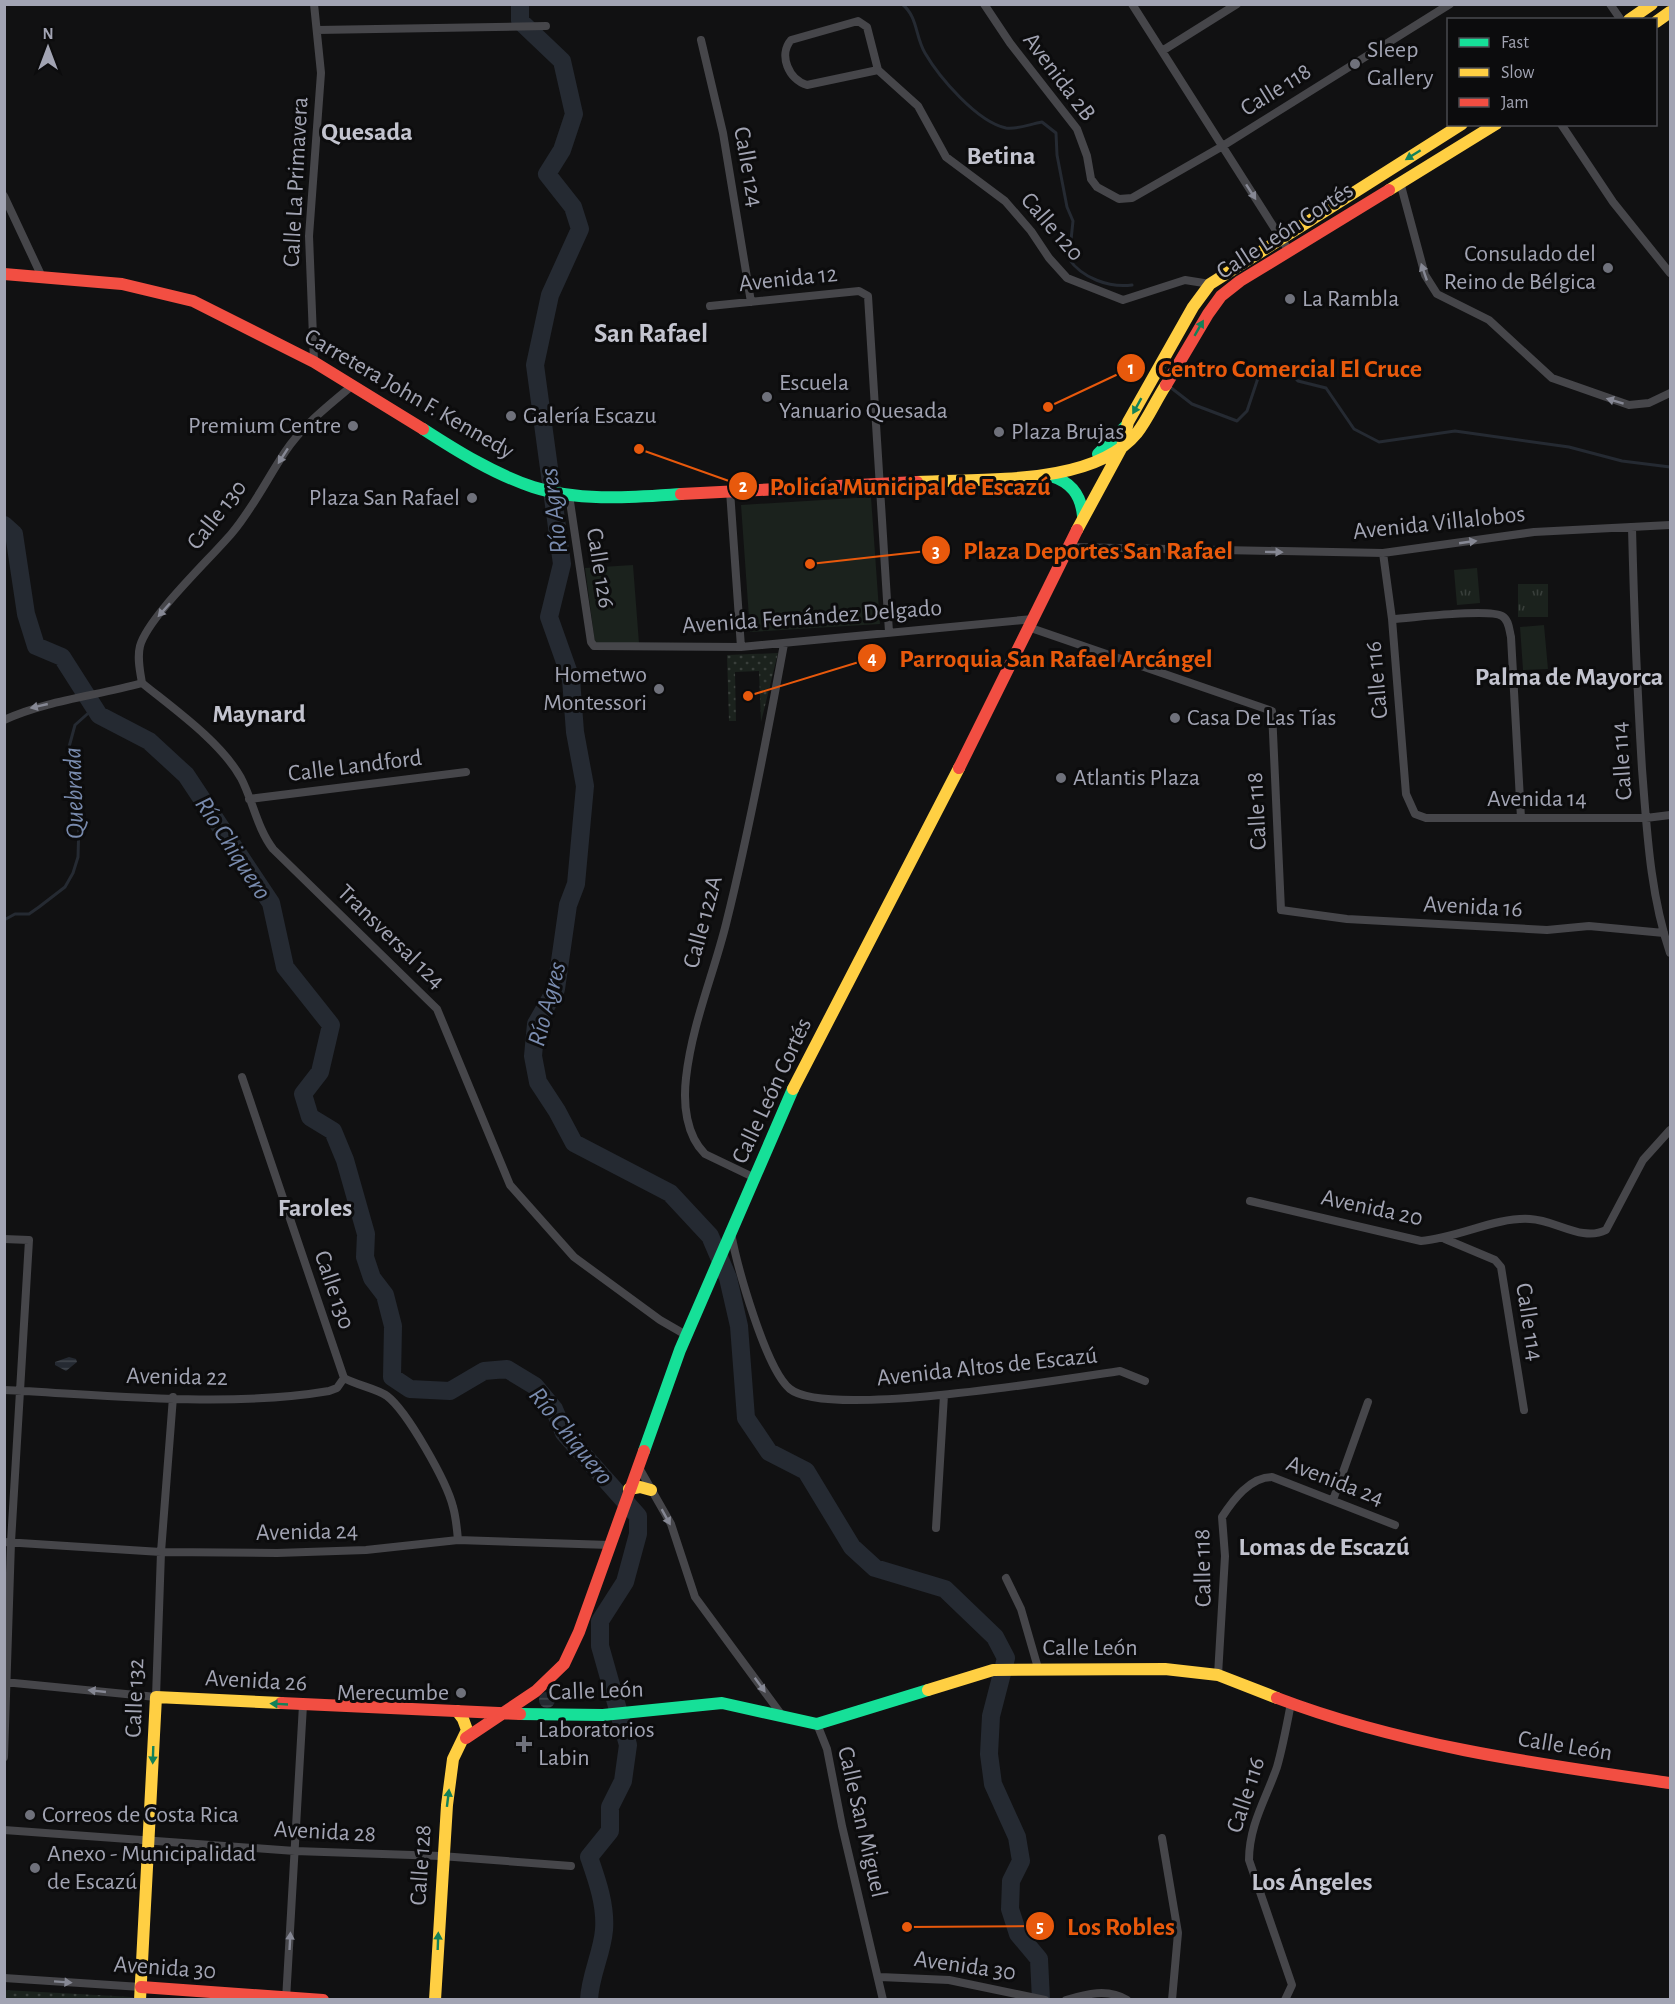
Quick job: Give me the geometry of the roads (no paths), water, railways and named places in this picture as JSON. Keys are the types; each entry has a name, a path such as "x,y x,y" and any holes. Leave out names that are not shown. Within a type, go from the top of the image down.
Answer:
{"main road":[{"path":"1632,18 1652,4"},
{"path":"1657,21 1671,12"},
{"name":"Calle León Cortés","path":"466,1738 506,1714 531,1694 557,1672 569,1654 686,1335 799,1076 946,795 1083,518 1122,447 1126,426 1186,318 1210,284 1280,237 1459,126"},
{"name":"Calle León Cortés","path":"1122,447 1137,433 1221,296 1289,251 1493,126"},
{"name":"Carretera John F. Kennedy","path":"4,274 122,284 193,301 314,362 464,455 533,487 563,493 612,497 1041,475 1083,467 1122,447"},
{"path":"1083,467 1108,446 1126,426"},
{"path":"1041,475 1055,476 1067,482 1077,492 1083,504 1083,518"},
{"path":"628,1490 640,1487 651,1490"},
{"name":"Calle León","path":"506,1714 603,1715 722,1703 782,1714 817,1724 993,1670 1165,1669 1218,1675 1291,1703 1411,1739 1512,1760 1671,1783"},
{"path":"531,1694 531,1709 535,1714"},
{"name":"Avenida 26","path":"156,1697 506,1714"},
{"name":"Calle 132","path":"140,1993 156,1697"},
{"path":"457,1711 466,1723 466,1738"},
{"name":"Calle 128","path":"435,2000 441,1856 454,1758 466,1738"},
{"name":"Avenida 30","path":"140,1993 323,2000"}],"street":[{"name":"Calle La Primavera","path":"314,4 321,73 309,236 314,362"},
{"name":"Avenida 2B","path":"984,4 1010,43 1077,129 1087,156 1091,179 1102,192 1119,199"},
{"path":"1132,4 1289,251"},
{"path":"1161,51 1237,4"},
{"name":"Calle 118","path":"1119,199 1132,198 1221,147 1450,4"},
{"path":"1610,4 1620,18"},
{"path":"858,21 867,27 878,70 807,85 792,75 784,55 791,40 858,21"},
{"path":"317,30 546,26"},
{"name":"Calle 124","path":"701,40 723,133 751,302"},
{"name":"Calle 120","path":"878,70 908,94 918,106 946,157 1011,207 1067,278 1123,300 1185,280 1210,284"},
{"path":"1562,126 1613,202 1671,273"},
{"path":"1400,182 1425,275 1437,294 1489,320 1552,378 1629,405 1649,404 1671,393"},
{"path":"4,196 42,277"},
{"name":"Avenida 12","path":"710,306 859,291 868,296 882,482"},
{"name":"Calle 130","path":"142,683 139,668 140,646 156,618 232,533 262,492 285,452 310,421 353,385"},
{"path":"882,482 889,632"},
{"path":"729,491 741,647"},
{"name":"Calle 126","path":"563,493 591,642 594,646"},
{"name":"Avenida Villalobos","path":"1068,548 1383,554 1534,532 1671,525"},
{"name":"Calle 114","path":"1632,528 1637,682 1646,818 1657,906 1671,953"},
{"name":"Calle 116","path":"1383,554 1392,620 1409,805"},
{"path":"1392,620 1485,613 1500,615 1508,621 1511,637 1521,818"},
{"name":"Avenida Fernández Delgado","path":"594,646 741,647 889,632 1030,623 1272,711"},
{"name":"Calle 122A","path":"753,1177 705,1154 699,1148 688,1124 685,1103 686,1078 698,1016 725,926 784,644"},
{"path":"4,720 28,709 107,693 142,683"},
{"name":"Transversal 124","path":"142,683 183,716 231,762 265,839 273,849 437,1009 510,1185 574,1257 660,1320 686,1335"},
{"name":"Calle 118","path":"1272,711 1281,910"},
{"name":"Calle Landford","path":"249,800 466,772"},
{"name":"Avenida 14","path":"1409,805 1415,814 1426,818 1646,818 1671,815"},
{"name":"Avenida 16","path":"1281,910 1347,919 1547,930 1589,926 1664,933"},
{"name":"Calle 130","path":"242,1077 344,1378"},
{"name":"Avenida 20","path":"1250,1201 1421,1241 1445,1239 1504,1221 1530,1219 1591,1236 1606,1230 1643,1160 1671,1130"},
{"name":"Avenida Altos de Escazú","path":"731,1230 736,1260 770,1358 779,1377 792,1391 808,1397 877,1400 944,1395 1120,1371 1145,1381"},
{"path":"4,1239 29,1240 8,1542 4,1757"},
{"name":"Calle 114","path":"1445,1239 1495,1260 1501,1267 1524,1410"},
{"path":"344,1378 360,1387 385,1394 401,1409 422,1443 453,1506 458,1539"},
{"name":"Avenida 22","path":"4,1390 173,1397 297,1396 337,1388 344,1378"},
{"path":"936,1528 944,1395"},
{"name":"Calle 132","path":"156,1697 161,1552 173,1397"},
{"path":"1333,1500 1368,1402"},
{"path":"638,1466 671,1524 695,1596 782,1714"},
{"name":"Calle 118","path":"1218,1675 1225,1556 1222,1517 1236,1499 1261,1477"},
{"name":"Avenida 24","path":"1261,1477 1272,1477 1395,1525"},
{"name":"Avenida 24","path":"8,1542 161,1552 315,1553 458,1539 610,1545"},
{"path":"1006,1578 1021,1609 1038,1668"},
{"name":"Avenida 26","path":"6,1682 156,1697"},
{"name":"Calle 116","path":"1285,2000 1292,1985 1249,1860 1249,1842 1264,1794 1276,1769 1291,1703"},
{"path":"286,1998 303,1705"},
{"name":"Calle San Miguel","path":"817,1724 827,1749 842,1826 880,1977 883,2000"},
{"name":"Avenida 28","path":"4,1830 295,1851 441,1856 571,1866"},
{"path":"1162,1838 1178,1934 1172,2000"},
{"name":"Avenida 30","path":"880,1977 949,1980 1045,2000"},
{"name":"Avenida 30","path":"4,1978 140,1993"},
{"path":"1066,2000 1091,1993 1118,1994 1127,2000"}],"waterway":[{"name":"Río Agres","path":"520,4 520,21 562,61 574,114 562,150 547,174 573,207 580,229 550,295 535,365 562,564 549,617 571,679 575,732 585,786 576,884 568,905 556,989 536,1024 533,1056 538,1082 574,1143 670,1193 710,1236 728,1278 739,1326 746,1418 769,1452 806,1471 852,1547 875,1568 945,1589 995,1637 1006,1658 991,1716 989,1754 993,1784 1017,1837 1021,1861 1011,1881 1010,1909 1018,1934 1039,1959 1041,2000"},
{"path":"902,4 914,21 922,47 931,63 949,86 971,108 995,124 1006,128 1019,128 1042,122 1056,133 1057,155 1067,207 1073,221 1069,259 1081,272 1097,280 1114,285 1132,285"},
{"path":"1170,387 1192,404 1237,421 1247,411 1260,372 1288,370 1298,381 1326,388 1354,429 1379,442 1455,431 1569,447 1622,461 1670,467"},
{"name":"Río Chiquero","path":"4,525 14,534 26,614 36,646 62,657 99,715 149,741 186,775 271,903 285,967 331,1025 320,1072 303,1094 310,1117 333,1131 345,1160 366,1234 365,1257 372,1278 385,1295 393,1326 392,1377 410,1389 450,1391 484,1371 507,1369 535,1386 554,1409 564,1433 638,1516 638,1534 625,1582 600,1621 600,1646 628,1745 623,1781 610,1807 610,1831 589,1857 604,1911 603,1939 591,1982 589,2000"},
{"name":"Quebrada","path":"4,920 15,914 29,914 65,887 73,873 78,857 79,823 71,805 69,747 75,725 94,708"}],"place":[{"name":"Sleep Gallery","path":"1355,64"},
{"name":"Consulado del Reino de Bélgica","path":"1608,268"},
{"name":"La Rambla","path":"1290,299"},
{"name":"Escuela Yanuario Quesada","path":"767,397"},
{"name":"Centro Comercial El Cruce","path":"1048,407"},
{"name":"Galería Escazu","path":"511,416"},
{"name":"Premium Centre","path":"353,426"},
{"name":"Plaza Brujas","path":"999,432"},
{"name":"Policía Municipal de Escazú","path":"639,449"},
{"name":"Plaza San Rafael","path":"472,498"},
{"name":"Plaza Deportes San Rafael","path":"810,564"},
{"name":"Hometwo Montessori","path":"659,689"},
{"name":"Parroquia San Rafael Arcángel","path":"748,696"},
{"name":"Casa De Las Tías","path":"1175,718"},
{"name":"Atlantis Plaza","path":"1061,778"},
{"name":"Merecumbe","path":"461,1693"},
{"name":"Laboratorios Labin","path":"524,1744"},
{"name":"Correos de Costa Rica","path":"30,1815"},
{"name":"Anexo - Municipalidad de Escazú","path":"35,1868"},
{"name":"Los Robles","path":"907,1927"}],"district":[{"name":"Quesada","path":"367,132"},
{"name":"Betina","path":"1001,156"},
{"name":"San Rafael","path":"651,333"},
{"name":"Palma de Mayorca","path":"1569,677"},
{"name":"Maynard","path":"259,714"},
{"name":"Faroles","path":"315,1208"},
{"name":"Lomas de Escazú","path":"1324,1547"},
{"name":"Los Ángeles","path":"1312,1882"}]}
